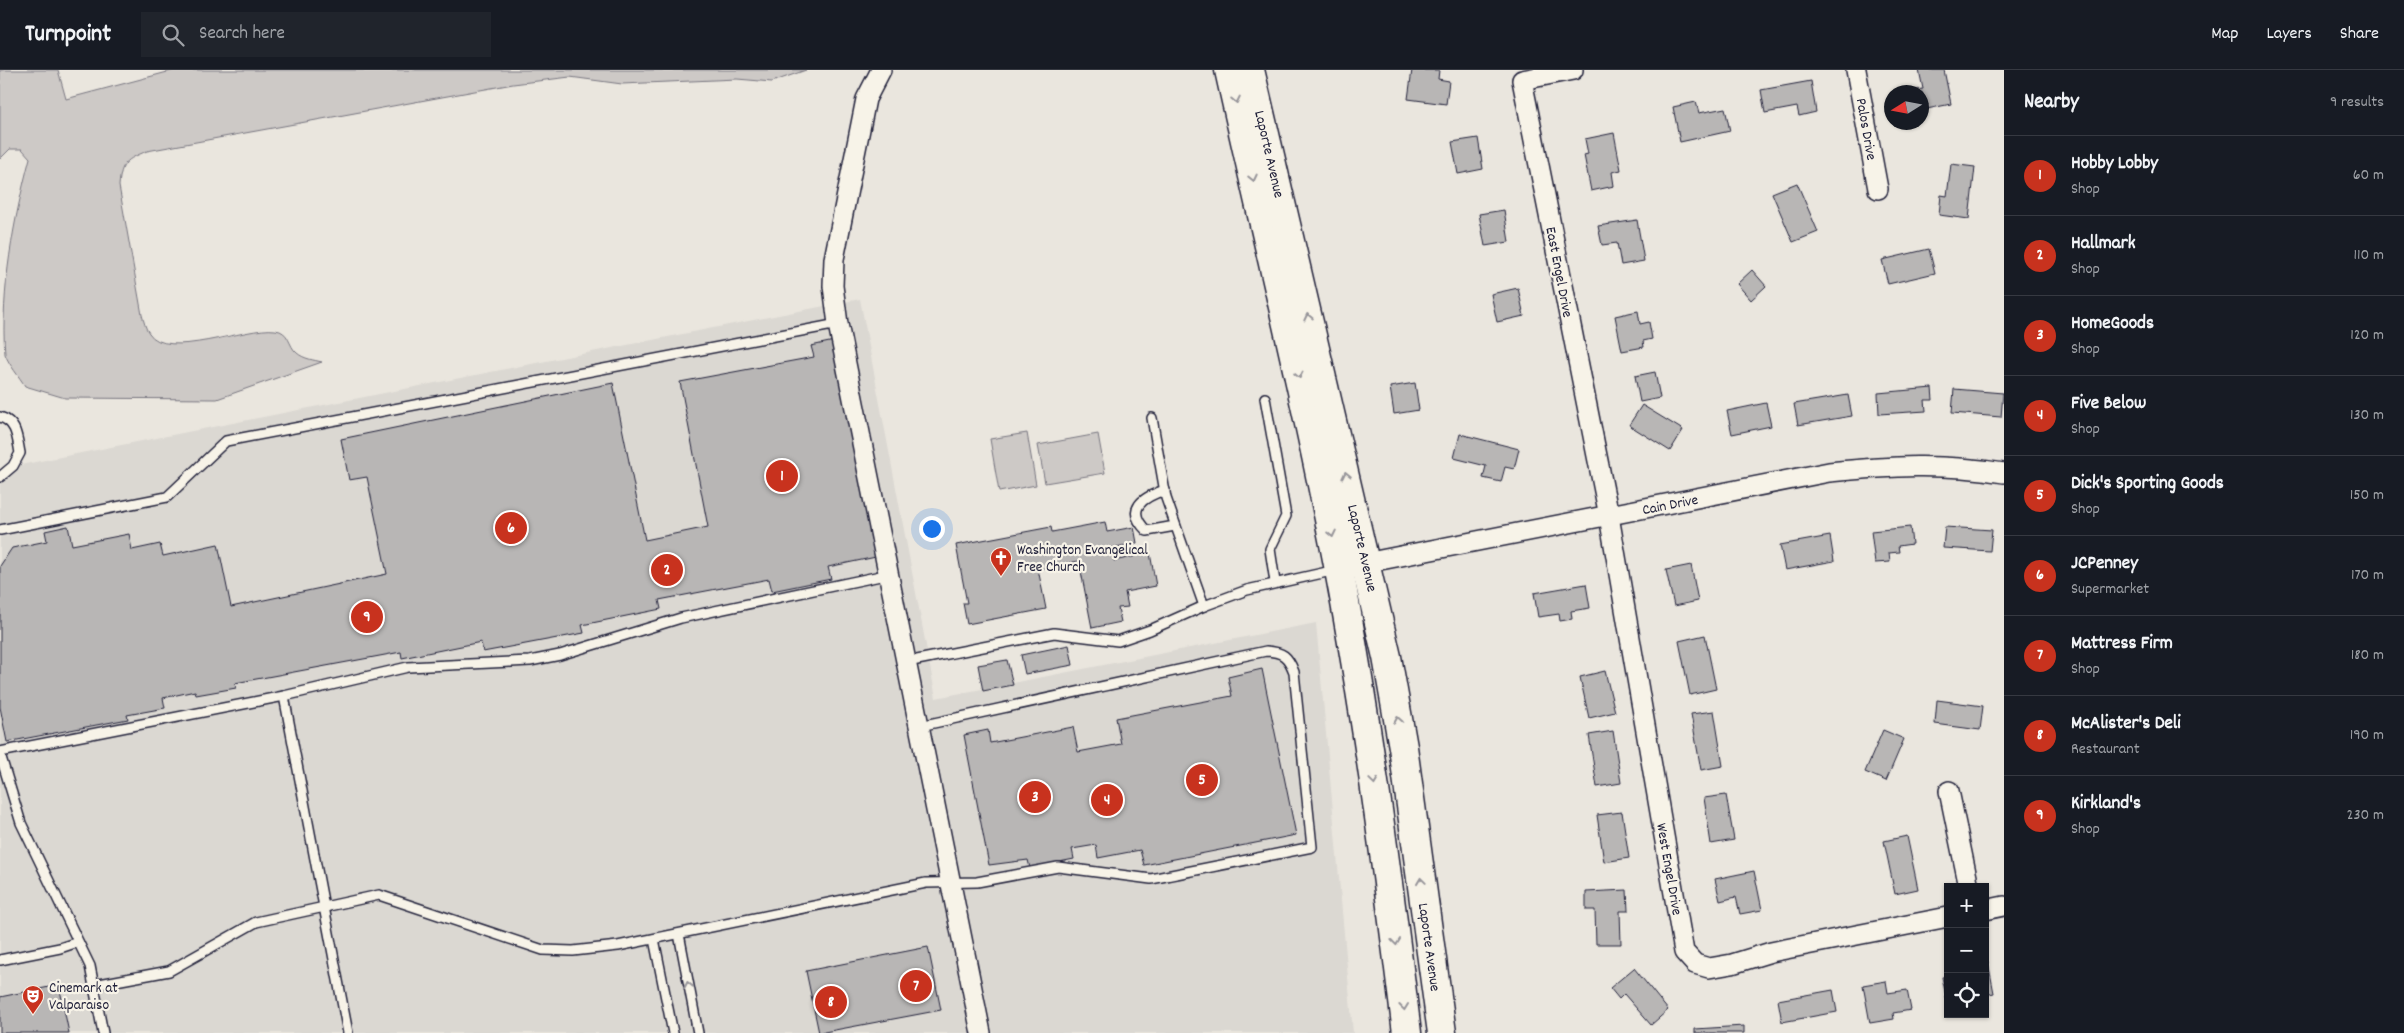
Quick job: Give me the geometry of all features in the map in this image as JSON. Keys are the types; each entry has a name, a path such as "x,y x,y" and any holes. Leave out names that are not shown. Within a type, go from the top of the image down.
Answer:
{"main road":[{"name":"Laporte Avenue","path":"1229,70 1297,367 1339,569 1371,755 1407,1033"},
{"name":"Laporte Avenue","path":"1250,70 1366,563 1403,747 1442,1033"}],"street":[{"path":"880,70 866,99 834,259 833,286 838,324 982,1033"},
{"name":"East Engel Drive","path":"1573,70 1522,80 1609,516"},
{"name":"Palos Drive","path":"1856,70 1878,189"},
{"name":"Cain Drive","path":"1339,569 1829,472 1899,465 1970,468 2004,473"},
{"name":"West Engel Drive","path":"1609,516 1684,952 1695,964 1709,968 1732,964 1771,952 1944,918"},
{"path":"1950,791 1968,883"},
{"path":"1989,909 2004,906"}],"lane":[{"path":"0,530 167,497 226,441 838,324"},
{"path":"1265,398 1286,516 1270,549 1275,582"},
{"path":"0,416 8,420 15,428 20,453 13,466 0,477"},
{"path":"1152,418 1165,490 1175,526 1204,606"},
{"path":"1165,490 1147,496 1140,502 1136,512 1139,523 1147,531 1175,526"},
{"path":"907,662 1054,633 1118,641 1150,630 1204,606 1275,582 1339,569"},
{"path":"103,1033 90,966 21,823 0,753 284,696 408,667 530,661 560,655 680,618 890,574"},
{"path":"94,985 169,971 256,922 379,895 543,950 573,951 618,946 926,883 977,882 1058,866 1151,878 1312,847 1294,672 1290,659 1281,652 1266,651 920,726"},
{"path":"284,696 348,1033"},
{"path":"679,934 698,1033"},
{"path":"654,939 673,1033"},
{"path":"0,960 60,948 78,942"}],"shaded area":[{"path":"0,70 58,70 66,99 175,70 806,70 772,82 737,79 622,84 570,77 513,84 147,151 134,157 123,167 119,186 142,315 149,333 158,341 172,344 208,341 262,330 275,330 284,333 294,350 300,355 322,362 217,399 65,398 25,386 5,354 4,330 6,281 14,230 30,158 22,149 10,149 0,159"},
{"path":"860,299 936,698 1316,623 1353,1033 0,1033 0,469"},
{"path":"1027,433 1036,485 999,492 990,439"},
{"path":"1098,434 1105,473 1045,483 1038,445"}],"building":[{"path":"1412,70 1439,70 1438,79 1449,81 1446,104 1408,99"},
{"path":"1919,70 1944,70 1951,104 1929,109 1929,85 1922,85"},
{"path":"1811,81 1816,112 1799,116 1797,107 1765,113 1761,90"},
{"path":"1696,102 1699,113 1725,108 1730,131 1680,142 1673,107"},
{"path":"1614,133 1621,170 1612,172 1614,186 1591,191 1584,155 1588,154 1585,139"},
{"path":"1478,138 1483,169 1458,174 1452,142"},
{"path":"1951,164 1975,167 1969,219 1939,215 1941,195 1947,196"},
{"path":"1797,183 1818,232 1793,242 1772,193"},
{"path":"1504,210 1509,242 1485,246 1479,214"},
{"path":"1637,220 1644,261 1621,265 1617,243 1602,245 1598,226"},
{"path":"1929,249 1935,273 1888,284 1882,260"},
{"path":"1752,270 1766,286 1751,300 1737,284"},
{"path":"1518,288 1524,316 1497,322 1491,294"},
{"path":"1638,311 1640,324 1649,322 1652,339 1643,341 1644,347 1622,351 1615,316"},
{"path":"834,341 876,557 828,567 831,579 772,591 769,579 659,600 661,609 582,625 584,633 483,652 481,642 402,658 401,652 235,683 236,688 196,695 195,691 163,698 165,708 127,715 128,719 7,742 0,707 0,566 12,548 47,541 45,531 68,526 72,545 129,534 132,550 160,544 163,556 218,544 231,607 387,574 367,477 349,480 341,439 613,383 645,540 708,527 680,382 814,357 811,346"},
{"path":"1655,372 1660,398 1640,402 1635,376"},
{"path":"1415,383 1419,410 1394,414 1390,387"},
{"path":"1932,388 1933,400 1925,400 1926,411 1879,414 1878,393"},
{"path":"1954,389 2003,393 2001,417 1952,413"},
{"path":"1848,395 1852,416 1798,425 1794,404"},
{"path":"1766,403 1771,426 1732,434 1727,411"},
{"path":"1642,405 1683,430 1670,451 1629,425"},
{"path":"1460,434 1519,449 1514,469 1505,467 1501,482 1483,478 1486,466 1454,458"},
{"name":"Washington Evangelical Free Church","path":"1105,522 1107,532 1134,527 1137,543 1111,548 1114,561 1150,553 1156,586 1125,592 1128,607 1118,608 1121,622 1092,628 1079,561 1038,569 1046,609 967,624 963,603 967,603 956,545 1051,527 1052,532"},
{"path":"1910,527 1912,544 1898,546 1899,552 1889,553 1890,562 1875,563 1871,531"},
{"path":"1945,527 1992,530 1990,551 1943,548"},
{"path":"1830,536 1834,561 1785,570 1780,545"},
{"path":"1691,565 1698,601 1674,606 1666,570"},
{"path":"1586,584 1590,608 1571,611 1572,619 1560,621 1559,614 1538,617 1534,593"},
{"path":"1705,635 1716,689 1690,695 1679,641"},
{"path":"1069,645 1073,665 1025,674 1021,655"},
{"path":"1007,660 1013,685 983,691 978,665"},
{"path":"1262,669 1296,835 1144,865 1140,850 1098,858 1096,845 1072,849 1074,859 1030,868 1028,860 989,865 964,735 988,730 990,743 1073,727 1078,752 1121,744 1116,718 1232,696 1228,677"},
{"path":"1605,671 1615,712 1589,718 1580,677"},
{"path":"1937,700 1983,706 1980,730 1935,724"},
{"path":"1714,711 1723,766 1701,770 1691,714"},
{"path":"1883,730 1904,739 1886,781 1865,772"},
{"path":"1613,731 1621,783 1597,787 1589,735"},
{"path":"1726,795 1734,840 1711,844 1704,798"},
{"path":"1622,812 1629,858 1604,862 1597,815"},
{"path":"1907,836 1918,889 1895,894 1884,841"},
{"path":"1754,871 1762,910 1740,914 1736,897 1720,901 1715,879"},
{"path":"1627,890 1628,911 1620,911 1621,944 1596,944 1595,910 1586,910 1586,892"},
{"path":"928,947 941,1010 819,1033 806,971"},
{"path":"1989,967 1994,993 1989,994"},
{"path":"1634,968 1668,1010 1651,1025 1624,994 1619,999 1610,988"},
{"path":"1886,981 1888,993 1907,990 1911,1010 1893,1013 1894,1019 1870,1023 1863,985"},
{"name":"Cinemark at Valparaiso","path":"59,985 69,1033 0,1033 0,997"},
{"path":"1833,990 1837,1012 1782,1022 1778,1000"},
{"path":"1744,1026 1744,1033 1695,1033 1695,1029"}],"place":[{"name":"Hobby Lobby","path":"782,476"},
{"name":"JCPenney","path":"511,528"},
{"name":"Hallmark","path":"667,570"},
{"name":"Washington Evangelical Free Church","path":"1001,577"},
{"name":"Kirkland's","path":"367,617"},
{"name":"Dick's Sporting Goods","path":"1202,780"},
{"name":"HomeGoods","path":"1035,797"},
{"name":"Five Below","path":"1107,800"},
{"name":"Mattress Firm","path":"916,986"},
{"name":"McAlister's Deli","path":"831,1002"},
{"name":"Cinemark at Valparaiso","path":"33,1015"}]}
